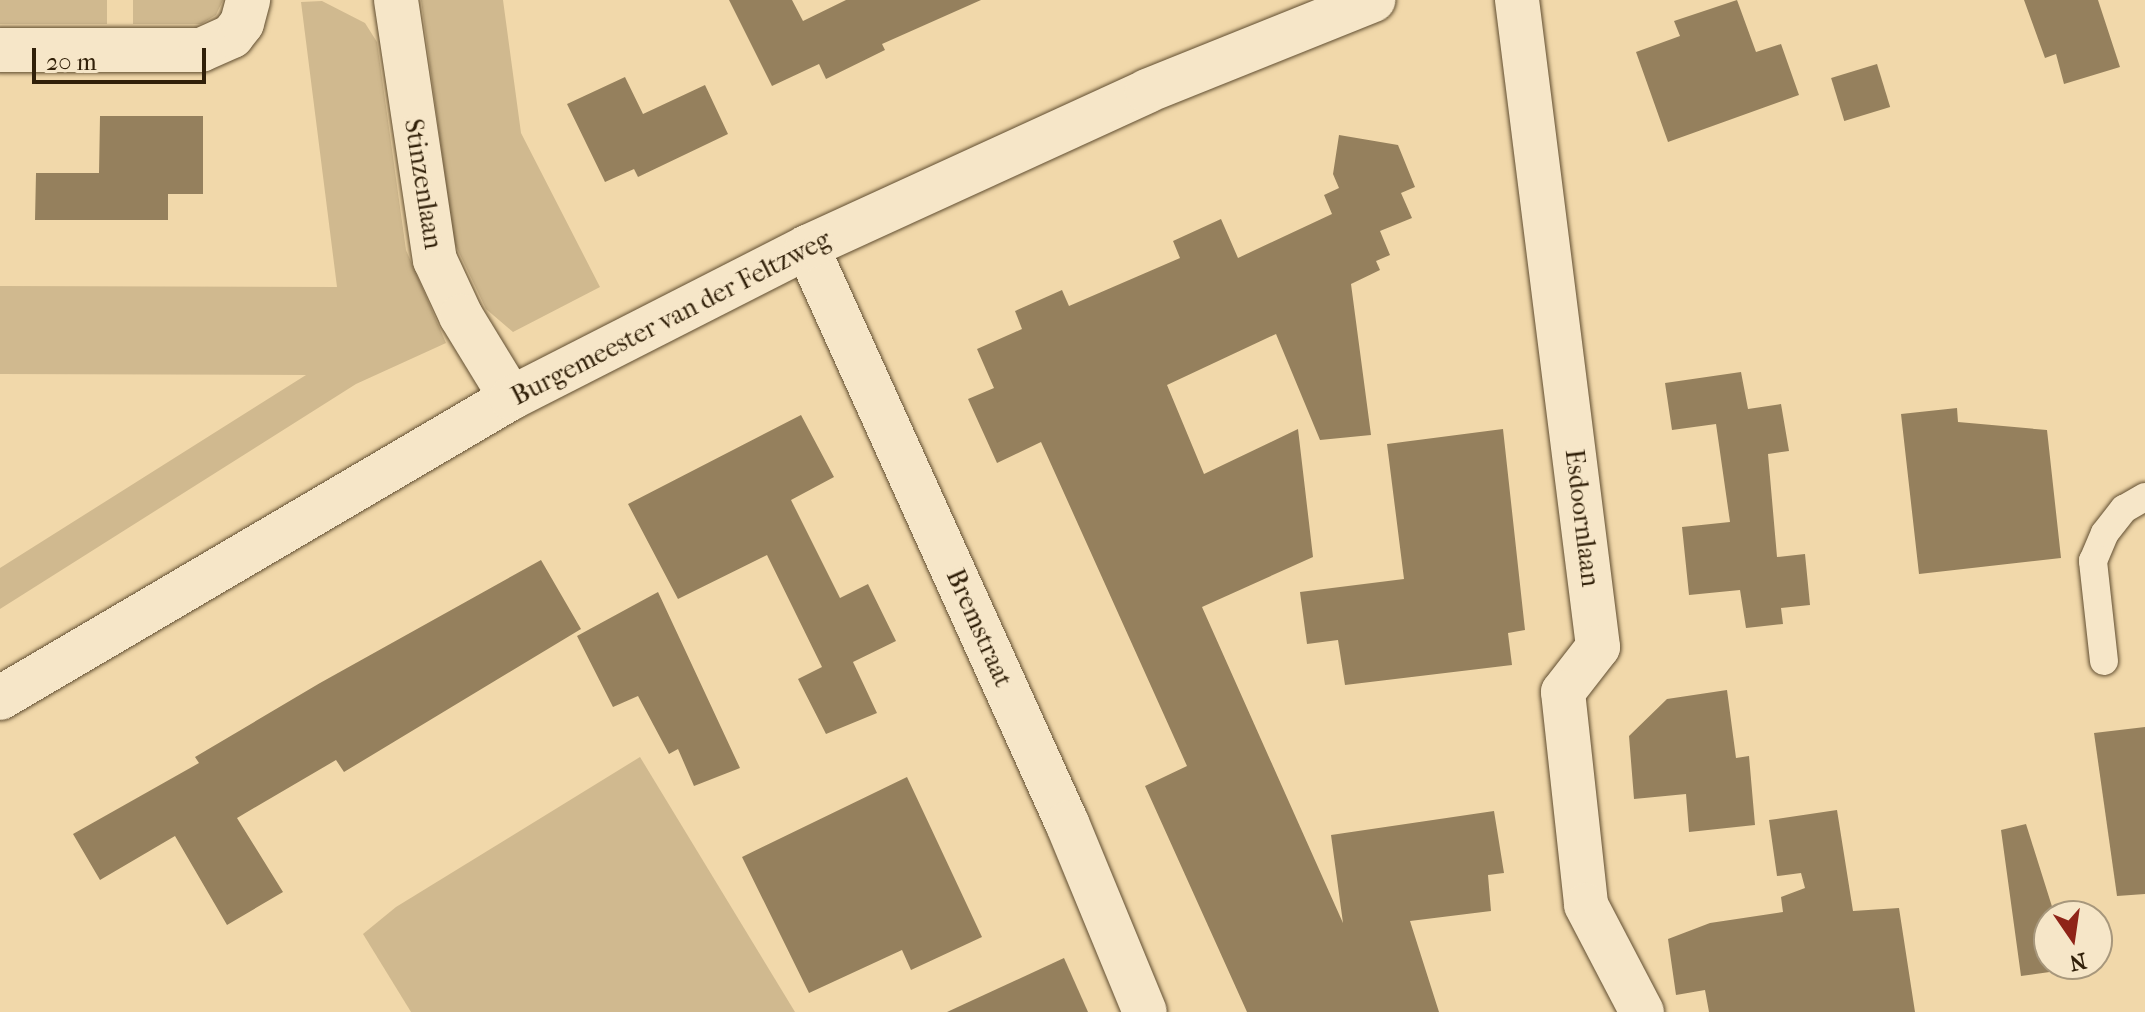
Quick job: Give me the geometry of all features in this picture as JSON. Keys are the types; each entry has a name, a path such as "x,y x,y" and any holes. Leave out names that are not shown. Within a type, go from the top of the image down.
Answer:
{"street":[{"path":"0,50 201,50 232,36 242,23 248,0"},
{"name":"Stinzenlaan","path":"396,0 435,260 461,316 511,398"},
{"name":"Burgemeester van der Feltzweg","path":"0,698 511,398 807,247 1147,91 1373,0"},
{"name":"Esdoornlaan","path":"1517,0 1598,647 1563,692 1586,905 1642,1012"},
{"name":"Bremstraat","path":"807,247 1067,823 1145,1012"}],"lane":[{"path":"2104,661 2093,561 2105,533 2124,509 2145,497"}],"shaded area":[{"path":"0,0 107,0 107,24 0,24"},
{"path":"133,0 223,0 216,15 201,24 133,24"},
{"path":"421,0 503,0 521,133 600,287 513,332 486,309 454,242"},
{"path":"322,1 365,23 377,42 406,250 446,343 356,384 0,609 0,568 306,375 0,374 0,286 337,287 301,2"},
{"path":"640,757 795,1012 411,1012 363,934 396,907"}],"building":[{"path":"729,0 792,0 803,21 846,0 981,0 882,44 885,50 826,79 819,64 772,86"},
{"path":"1737,0 1756,52 1781,44 1799,95 1668,142 1636,52 1680,36 1674,21"},
{"path":"2024,0 2098,0 2120,67 2064,84 2056,54 2045,58"},
{"path":"1877,64 1890,107 1844,121 1831,78"},
{"path":"625,77 643,114 705,85 728,134 638,177 634,169 605,182 567,104"},
{"path":"100,116 203,116 203,194 168,194 168,220 35,220 36,173 99,173"},
{"path":"1339,135 1398,145 1415,187 1401,193 1412,218 1380,231 1390,255 1376,261 1380,270 1351,284 1371,435 1320,440 1276,334 1167,385 1204,474 1298,429 1313,557 1202,607 1343,923 1331,835 1494,811 1504,873 1488,875 1491,911 1410,921 1439,1012 1247,1012 1145,786 1187,766 1041,442 997,463 968,399 994,388 977,349 1022,329 1015,311 1062,290 1069,306 1180,258 1173,241 1221,219 1238,258 1332,214 1324,195 1339,188 1333,174"},
{"path":"1741,372 1748,409 1781,404 1789,451 1768,454 1777,557 1805,554 1810,605 1781,608 1783,624 1746,628 1740,590 1689,595 1682,527 1730,522 1716,424 1672,430 1665,383"},
{"path":"1957,408 1958,422 2047,430 2061,558 1919,574 1901,414"},
{"path":"801,415 834,477 791,500 840,598 868,584 896,641 853,662 877,713 826,734 798,679 822,667 767,555 678,599 628,504"},
{"path":"1503,429 1525,630 1508,633 1512,665 1345,685 1338,640 1307,644 1300,592 1404,579 1387,444"},
{"path":"541,560 581,629 344,772 336,760 237,818 283,892 227,925 175,836 100,880 73,834 199,763 195,757 320,683"},
{"path":"658,592 740,768 694,786 678,749 669,754 638,696 613,707 577,636"},
{"path":"1727,690 1736,758 1749,756 1755,825 1689,832 1686,794 1634,799 1629,736 1667,699"},
{"path":"2145,727 2145,894 2117,896 2094,733"},
{"path":"907,777 982,937 911,970 902,950 809,993 742,857"},
{"path":"1837,810 1853,911 1899,908 1915,1012 1709,1012 1705,990 1676,995 1668,939 1710,923 1783,912 1781,897 1805,888 1801,873 1777,876 1769,820"},
{"path":"2026,824 2050,900 2033,900 2033,974 2021,976 2001,830"},
{"path":"1064,958 1088,1012 947,1012"}]}
